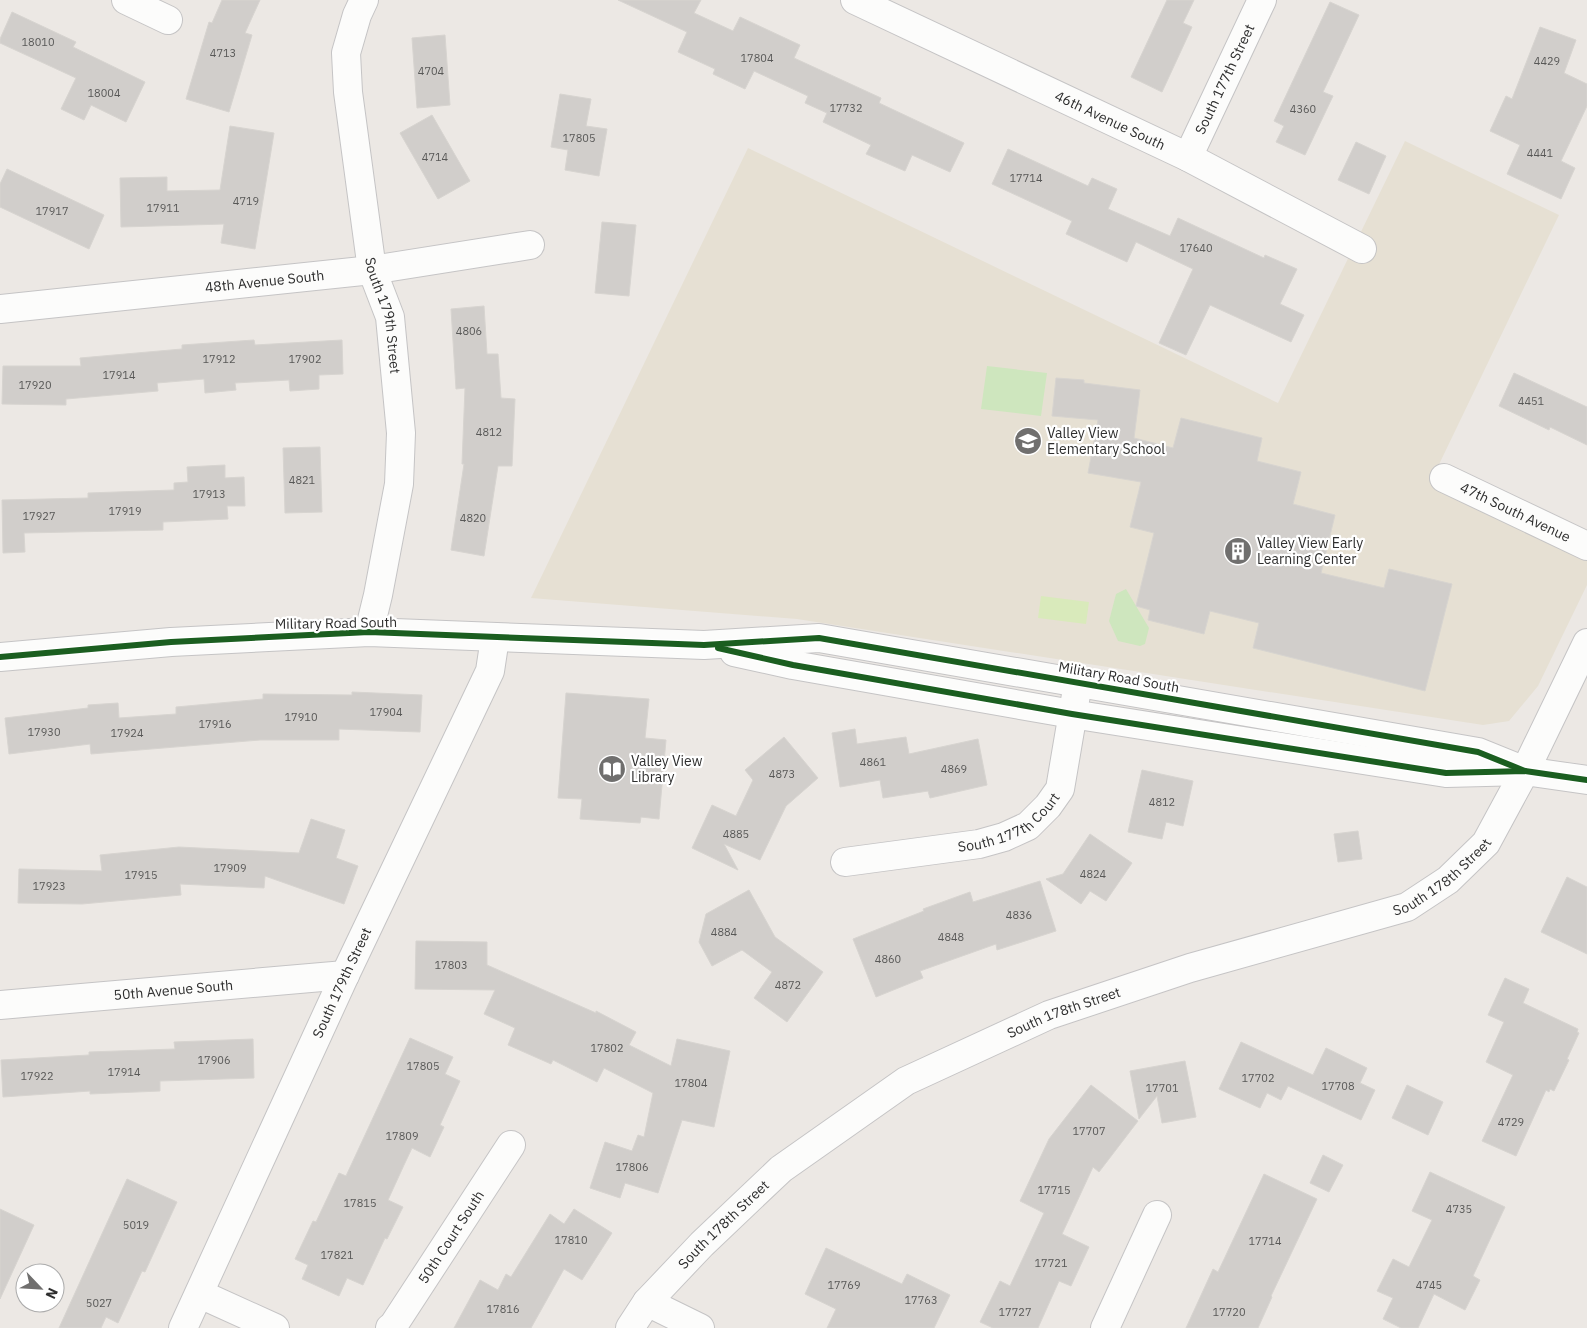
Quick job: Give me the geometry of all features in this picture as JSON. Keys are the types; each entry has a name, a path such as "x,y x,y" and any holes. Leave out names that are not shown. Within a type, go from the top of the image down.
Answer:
{"street":[{"path":"126,0 168,20"},
{"name":"South 179th Street","path":"364,0 356,15 346,53 348,92 372,270 390,317 401,433 399,484 369,632"},
{"name":"46th Avenue South","path":"855,0 1188,157 1362,249"},
{"name":"South 177th Street","path":"1188,157 1262,0"},
{"name":"48th Avenue South","path":"0,309 372,270 530,245"},
{"name":"47th South Avenue","path":"1444,478 1587,546"},
{"name":"Military Road South","path":"0,657 171,642 369,632 704,645 819,638 1478,752 1525,770"},
{"name":"South 179th Street","path":"183,1328 346,975 490,671 494,638"},
{"name":"South 178th Street","path":"630,1328 647,1302 702,1244 782,1169 906,1080 1049,1015 1190,968 1407,907 1448,880 1486,843 1525,770 1587,643"},
{"name":"Military Road South","path":"704,645 792,665 1072,714 1446,773 1525,770 1587,780"},
{"name":"South 177th Court","path":"845,862 979,844 1004,837 1028,826 1048,806 1060,789 1078,683"},
{"name":"50th Avenue South","path":"0,1005 346,975"},
{"name":"50th Court South","path":"390,1328 511,1145"},
{"path":"1105,1328 1157,1215"},
{"path":"200,1294 275,1328"},
{"path":"647,1302 700,1328"}],"shaded area":[{"name":"Valley View Elementary School","path":"1405,141 1559,215 1432,479 1587,554 1587,585 1538,686 1509,721 1483,725 797,619 531,598 748,148 1278,403"}],"green space":[{"path":"987,366 1047,373 1041,416 981,409"},
{"path":"1126,589 1149,628 1145,644 1140,646 1118,641 1109,621 1116,594"},
{"path":"1041,596 1089,602 1086,624 1038,618"}],"building":[{"path":"222,0 260,0 245,33 252,35 229,112 186,99 209,22 212,23"},
{"path":"618,0 701,0 694,13 733,31 740,17 800,45 794,58 881,98 879,103 964,143 950,172 912,155 905,171 866,154 871,145 823,122 827,113 805,103 808,96 754,71 745,89 713,74 715,69 678,52 687,32"},
{"path":"1167,0 1194,0 1183,23 1192,27 1162,92 1131,77"},
{"path":"1330,2 1359,15 1323,92 1333,96 1305,155 1276,142 1284,126 1274,121"},
{"path":"12,12 76,42 73,47 145,82 126,122 91,105 84,120 61,109 76,78 0,43"},
{"path":"1540,27 1576,40 1564,73 1587,84 1587,106 1561,161 1575,168 1561,199 1507,174 1520,145 1490,131 1506,96 1512,99"},
{"path":"445,35 450,105 417,108 412,38"},
{"path":"560,94 591,99 586,126 607,129 599,176 565,170 568,150 551,147"},
{"path":"432,115 470,181 438,199 400,133"},
{"path":"230,126 274,133 255,249 221,243 224,224 121,227 120,178 167,177 167,191 220,190"},
{"path":"1356,142 1386,156 1369,194 1338,180"},
{"path":"1008,149 1088,186 1092,178 1117,189 1108,209 1170,236 1178,218 1264,258 1265,255 1297,269 1280,304 1304,315 1291,342 1210,305 1186,355 1159,343 1193,269 1136,242 1127,262 1066,234 1072,221 992,184"},
{"path":"7,169 104,215 89,249 0,207 0,184"},
{"path":"602,222 636,225 629,296 595,293"},
{"path":"484,306 487,354 498,354 501,398 515,399 512,466 498,466 484,556 451,550 464,464 462,464 465,388 456,389 451,309"},
{"path":"254,340 255,345 342,340 343,374 319,375 319,389 290,391 289,380 235,383 236,390 205,393 204,379 157,383 158,391 66,399 66,405 2,404 3,366 81,366 80,358 182,349 182,345"},
{"path":"1514,373 1587,407 1587,445 1550,427 1549,430 1499,406"},
{"name":"Valley View Early Learning Center","path":"1056,378 1084,380 1084,383 1140,390 1134,438 1173,448 1181,418 1262,438 1257,461 1301,472 1293,504 1335,515 1321,573 1384,588 1389,569 1452,584 1425,691 1253,648 1259,623 1210,611 1204,634 1148,620 1150,610 1136,606 1154,533 1130,527 1141,482 1088,473 1098,420 1052,416"},
{"path":"320,447 322,512 285,513 283,448"},
{"path":"225,465 225,478 244,477 245,506 227,506 228,519 163,522 163,530 24,533 25,552 3,553 2,500 88,498 88,493 174,490 174,483 188,482 187,467"},
{"path":"352,692 422,695 420,732 339,729 339,740 260,740 91,754 90,744 9,754 5,718 88,708 88,705 118,703 119,718 176,714 176,707 263,699 263,694 352,695"},
{"name":"Valley View Library","path":"566,693 649,699 645,738 666,740 659,819 641,817 640,823 580,819 582,799 558,798"},
{"path":"855,729 857,744 906,737 909,754 978,739 987,785 930,798 928,791 883,798 880,780 840,787 832,733"},
{"path":"784,737 818,778 786,806 760,860 724,844 738,870 692,848 712,805 736,816 753,780 745,770"},
{"path":"1142,770 1193,781 1183,826 1166,822 1162,839 1128,832"},
{"path":"311,819 345,830 336,858 358,866 344,904 265,876 264,888 180,884 181,895 82,904 18,903 19,869 102,871 100,855 179,847 299,853"},
{"path":"1358,831 1362,859 1338,862 1334,834"},
{"path":"1090,834 1132,863 1106,901 1090,891 1081,904 1046,879 1063,874"},
{"path":"1567,877 1587,887 1587,954 1541,932"},
{"path":"1040,881 1056,931 997,950 996,944 920,971 923,978 876,997 853,939 924,911 923,909 970,892 973,902"},
{"path":"749,890 775,937 823,972 787,1022 754,998 772,972 742,950 712,966 699,942 706,914"},
{"path":"416,941 487,942 487,965 596,1013 596,1011 636,1032 629,1045 671,1066 677,1039 730,1051 714,1127 682,1120 658,1193 625,1183 620,1198 590,1188 605,1142 632,1151 638,1135 644,1137 653,1093 604,1068 597,1082 553,1060 551,1064 508,1045 515,1028 484,1014 495,990 415,989"},
{"path":"1505,978 1529,989 1523,1003 1578,1029 1577,1032 1579,1033 1567,1059 1569,1060 1554,1091 1550,1089 1549,1092 1546,1090 1516,1156 1482,1141 1513,1075 1486,1062 1504,1022 1488,1015"},
{"path":"410,1038 453,1057 445,1074 460,1081 440,1125 444,1127 430,1157 412,1148 388,1200 403,1207 387,1239 385,1238 363,1285 347,1278 339,1296 302,1279 308,1265 295,1259 313,1221 316,1222 339,1173 346,1176"},
{"path":"253,1039 254,1078 160,1081 160,1091 90,1094 90,1091 3,1097 1,1060 89,1055 89,1052 175,1049 174,1042"},
{"path":"1241,1042 1313,1075 1326,1048 1367,1068 1360,1083 1375,1090 1361,1120 1288,1086 1281,1100 1267,1093 1260,1108 1219,1089"},
{"path":"1185,1061 1196,1117 1162,1123 1157,1096 1139,1119 1130,1071"},
{"path":"1091,1085 1138,1121 1099,1172 1093,1167 1062,1234 1089,1247 1071,1286 1059,1281 1038,1328 993,1328 980,1322 1000,1281 1010,1286 1044,1213 1020,1201 1049,1139"},
{"path":"1407,1085 1443,1102 1428,1135 1392,1118"},
{"path":"1323,1155 1343,1165 1329,1192 1310,1183"},
{"path":"1430,1172 1505,1207 1473,1276 1480,1280 1465,1310 1434,1294 1418,1328 1401,1328 1383,1319 1393,1298 1377,1291 1393,1259 1409,1267 1432,1220 1412,1211"},
{"path":"1264,1174 1317,1199 1258,1328 1186,1328 1213,1269 1218,1272"},
{"path":"127,1179 177,1202 145,1272 142,1271 118,1323 106,1317 101,1328 59,1328"},
{"path":"0,1209 34,1225 0,1299"},
{"path":"574,1209 612,1233 582,1280 564,1269 531,1328 454,1328 480,1280 498,1290 506,1274 511,1277 550,1214 564,1224"},
{"path":"826,1248 902,1284 907,1274 950,1295 934,1328 827,1328 836,1309 805,1294"}],"cycle path":[{"path":"0,657 171,642 369,632 704,645 819,638 1478,752 1525,771"},
{"path":"718,648 793,665 1072,714 1446,773 1525,771 1587,780"}],"place":[{"name":"Valley View Elementary School","path":"1028,441"},
{"name":"Valley View Early Learning Center","path":"1238,551"},
{"name":"Valley View Library","path":"612,769"}]}
